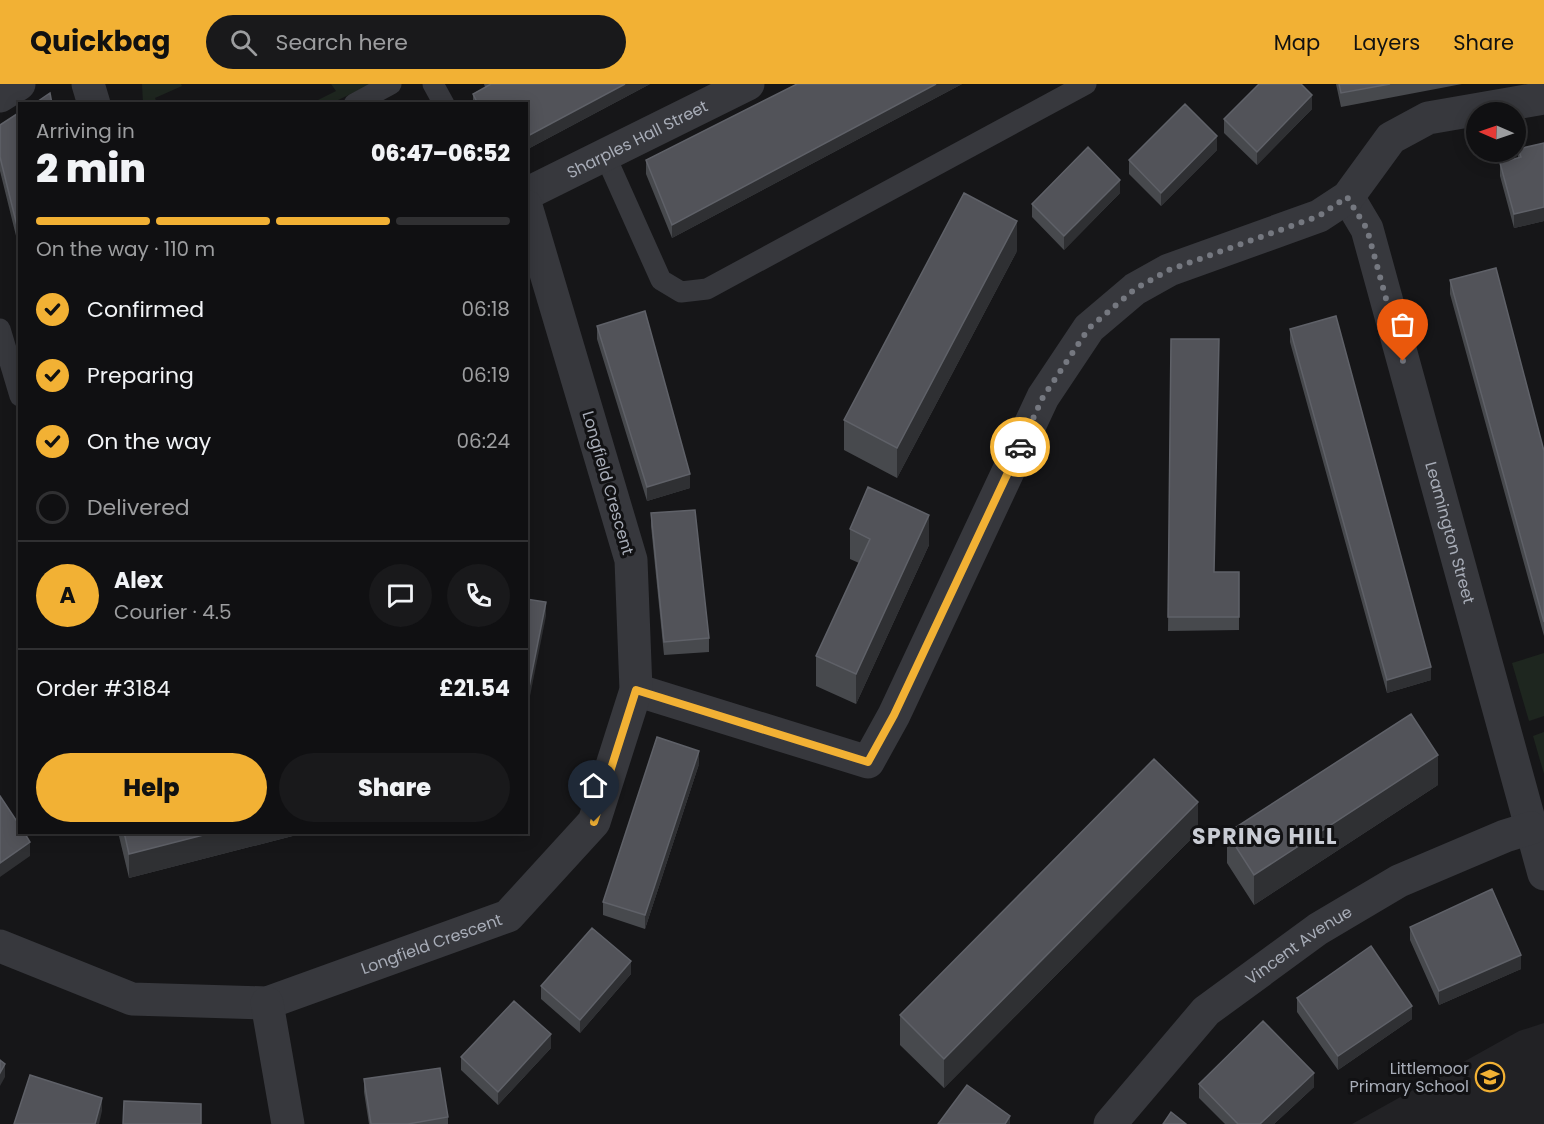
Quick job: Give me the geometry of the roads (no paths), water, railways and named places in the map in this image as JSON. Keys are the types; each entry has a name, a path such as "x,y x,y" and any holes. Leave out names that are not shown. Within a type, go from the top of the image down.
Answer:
{"street":[{"path":"0,96 19,84"},
{"path":"88,84 93,102"},
{"name":"Sharples Hall Street","path":"528,193 748,84"},
{"path":"636,690 868,762 894,715 1043,397 1089,328 1135,289 1169,270 1319,216 1347,197 1391,138 1428,118 1544,98"},
{"name":"Leamington Street","path":"1347,197 1367,229 1544,873"},
{"name":"Longfield Crescent","path":"0,946 132,999 267,1003 508,916 594,822 636,690 631,560 528,213"},
{"name":"Vincent Avenue","path":"1110,1124 1206,1011 1318,929 1399,881 1531,828"},
{"path":"267,1003 288,1124"}],"lane":[{"path":"358,102 391,84"},
{"path":"433,84 443,102"},
{"path":"605,155 661,280 681,292 707,289 1086,84"},
{"path":"0,329 18,389"}],"place":[{"name":"Littlemoor Primary School","path":"1490,1077"}],"district":[{"name":"SPRING HILL","path":"1265,836"}]}
